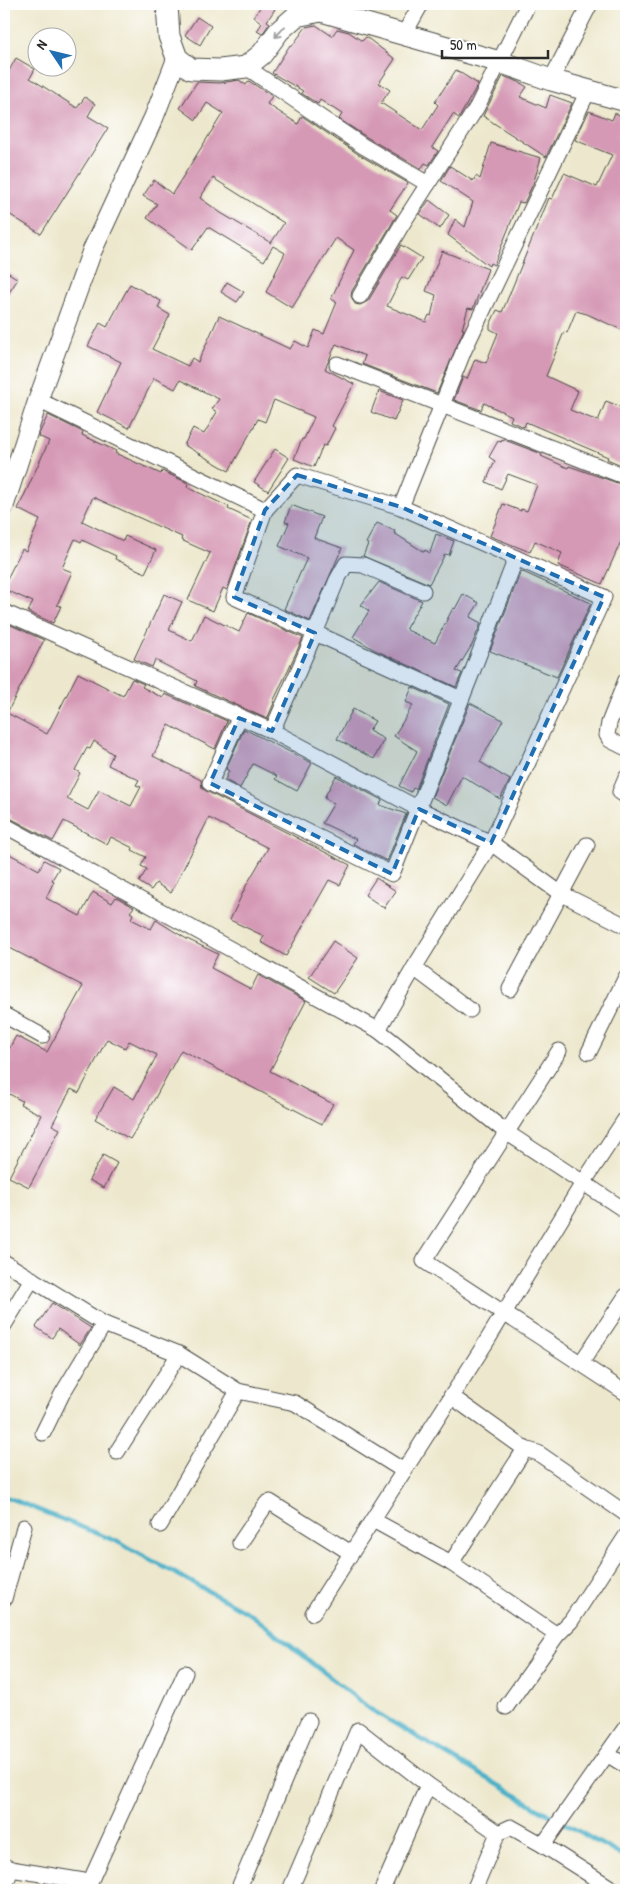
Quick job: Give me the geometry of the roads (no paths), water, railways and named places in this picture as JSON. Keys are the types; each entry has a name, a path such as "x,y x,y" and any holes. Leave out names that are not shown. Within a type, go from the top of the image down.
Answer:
{"main road":[{"path":"167,4 169,36 177,58 191,69 220,70 246,67 262,54 280,31 296,16 316,8 403,36 500,62 551,80 626,102"}],"street":[{"path":"403,36 421,4"},
{"path":"360,296 477,107 528,4"},
{"path":"551,80 590,4"},
{"path":"4,506 38,400 92,252 154,117 177,58"},
{"path":"246,67 363,146 428,184"},
{"path":"401,507 464,350 588,91"},
{"path":"337,364 626,477"},
{"path":"38,400 265,510"},
{"path":"378,1030 491,844 604,597 401,507 297,475 265,510 234,597 461,699"},
{"path":"239,718 210,783 392,874 472,675 516,558"},
{"path":"272,731 316,633 337,580 346,564 363,565 423,592"},
{"path":"4,612 239,718 272,731 419,809 491,844 560,893 626,926"},
{"path":"626,680 609,723 607,735 610,740 626,748"},
{"path":"626,778 620,792 626,796"},
{"path":"4,825 378,1030 506,1132 626,1211"},
{"path":"510,989 587,845"},
{"path":"414,968 470,1010"},
{"path":"589,1052 626,977"},
{"path":"4,1014 42,1036"},
{"path":"559,1051 424,1261 626,1393"},
{"path":"313,1613 350,1552 374,1520 583,1183 626,1118"},
{"path":"4,1262 104,1324 179,1354 238,1391 295,1403 404,1471"},
{"path":"4,1325 32,1279"},
{"path":"581,1364 626,1296"},
{"path":"43,1433 62,1394 104,1324"},
{"path":"116,1452 179,1354"},
{"path":"160,1525 238,1391"},
{"path":"451,1396 525,1449 538,1453 626,1514"},
{"path":"451,1563 525,1449"},
{"path":"240,1543 267,1503 270,1502 350,1552"},
{"path":"374,1520 451,1563 558,1635"},
{"path":"4,1599 24,1527"},
{"path":"506,1706 558,1635 571,1621 626,1536"},
{"path":"4,1889 8,1868 90,1882 185,1673"},
{"path":"238,1890 309,1721"},
{"path":"543,1845 626,1727"},
{"path":"290,1890 358,1730 428,1785 498,1833"},
{"path":"607,1754 626,1766"},
{"path":"382,1890 428,1785"},
{"path":"474,1890 498,1833 511,1827 614,1890"}],"waterway":[{"path":"4,1496 116,1541 252,1615 370,1709 626,1858"}]}
